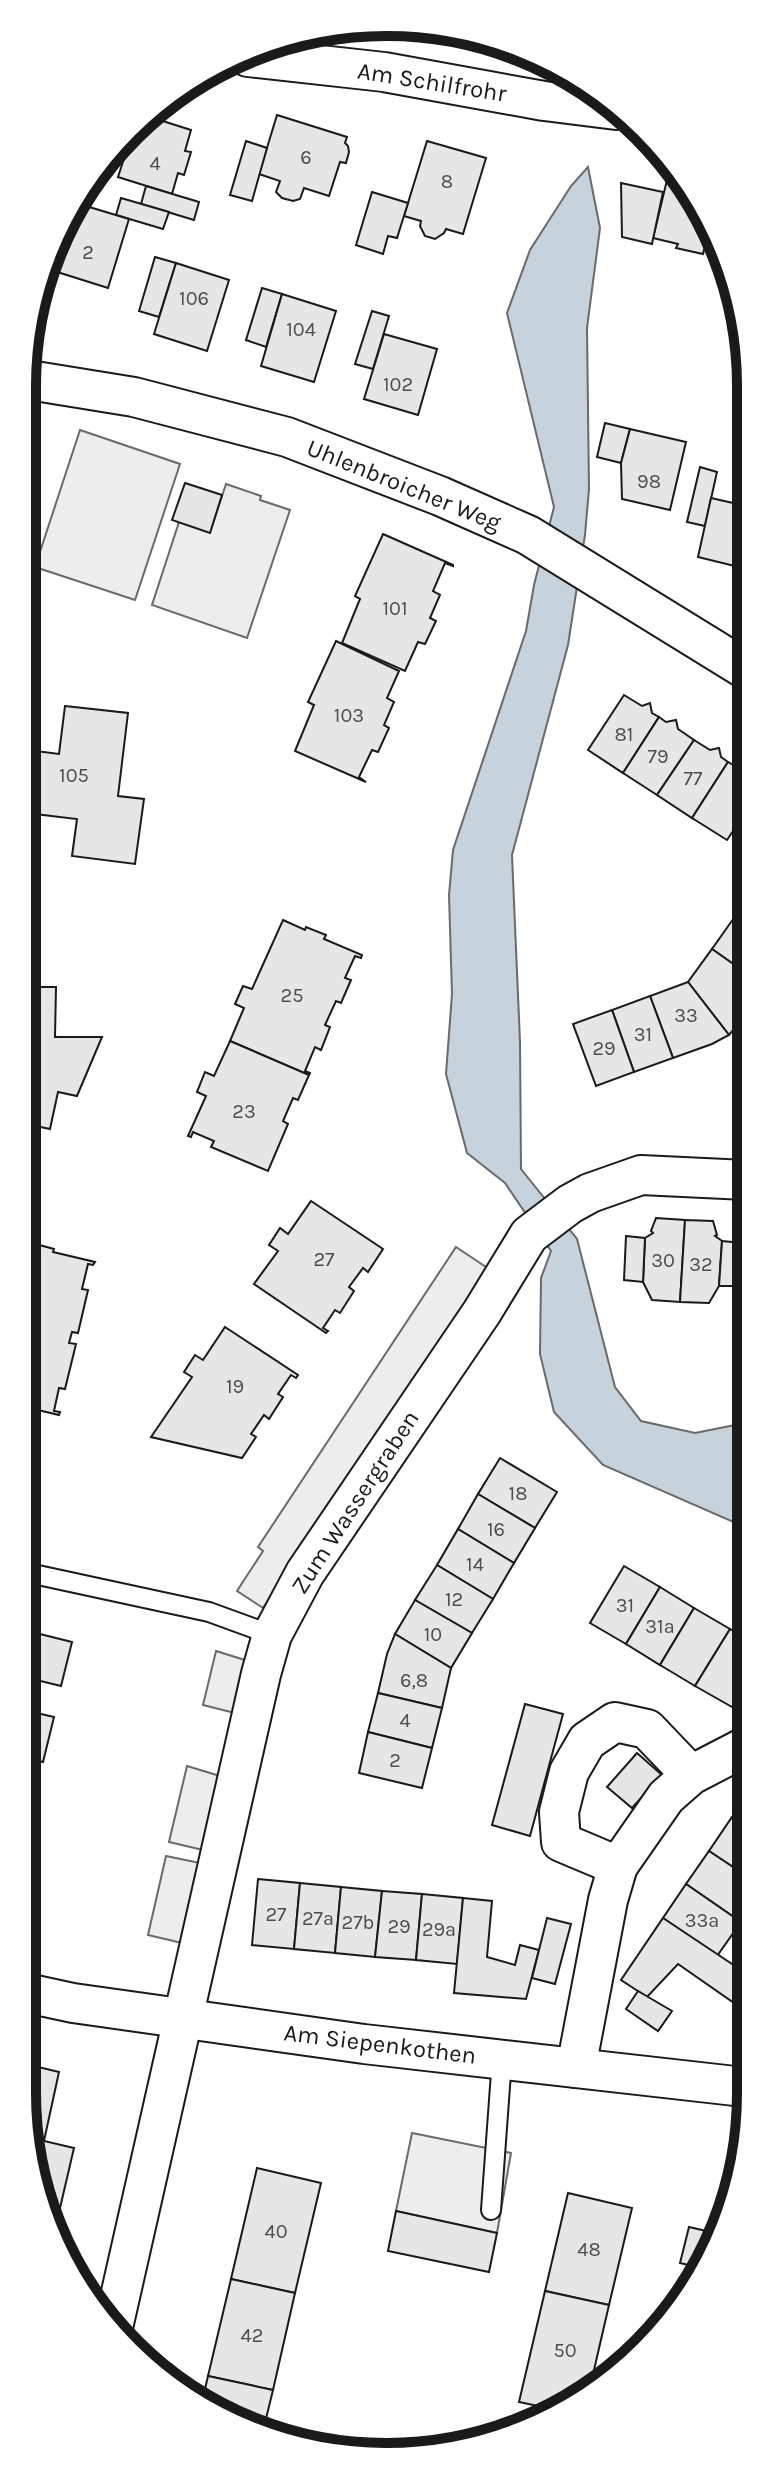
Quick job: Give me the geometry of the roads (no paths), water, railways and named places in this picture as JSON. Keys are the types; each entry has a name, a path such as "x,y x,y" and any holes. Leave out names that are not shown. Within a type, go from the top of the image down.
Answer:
{"street":[{"name":"Am Schilfrohr","path":"264,59 384,72 600,108"},
{"name":"Uhlenbroicher Weg","path":"36,381 134,397 287,437 440,496 528,535 737,664"},
{"name":"Zum Wassergraben","path":"183,2019 261,1674 272,1635 305,1573 482,1312 529,1235 590,1193 641,1175 737,1180"},
{"path":"618,1866 561,1842 559,1812 569,1772 587,1741 615,1722 647,1729 691,1775"},
{"path":"576,2068 608,1900 618,1866 666,1797 691,1775 737,1751"},
{"name":"Am Siepenkothen","path":"36,1995 183,2019 737,2086"},
{"path":"116,2315 183,2019"}],"lane":[{"path":"36,1575 209,1612 272,1635"},
{"path":"491,2210 502,2059"}]}
